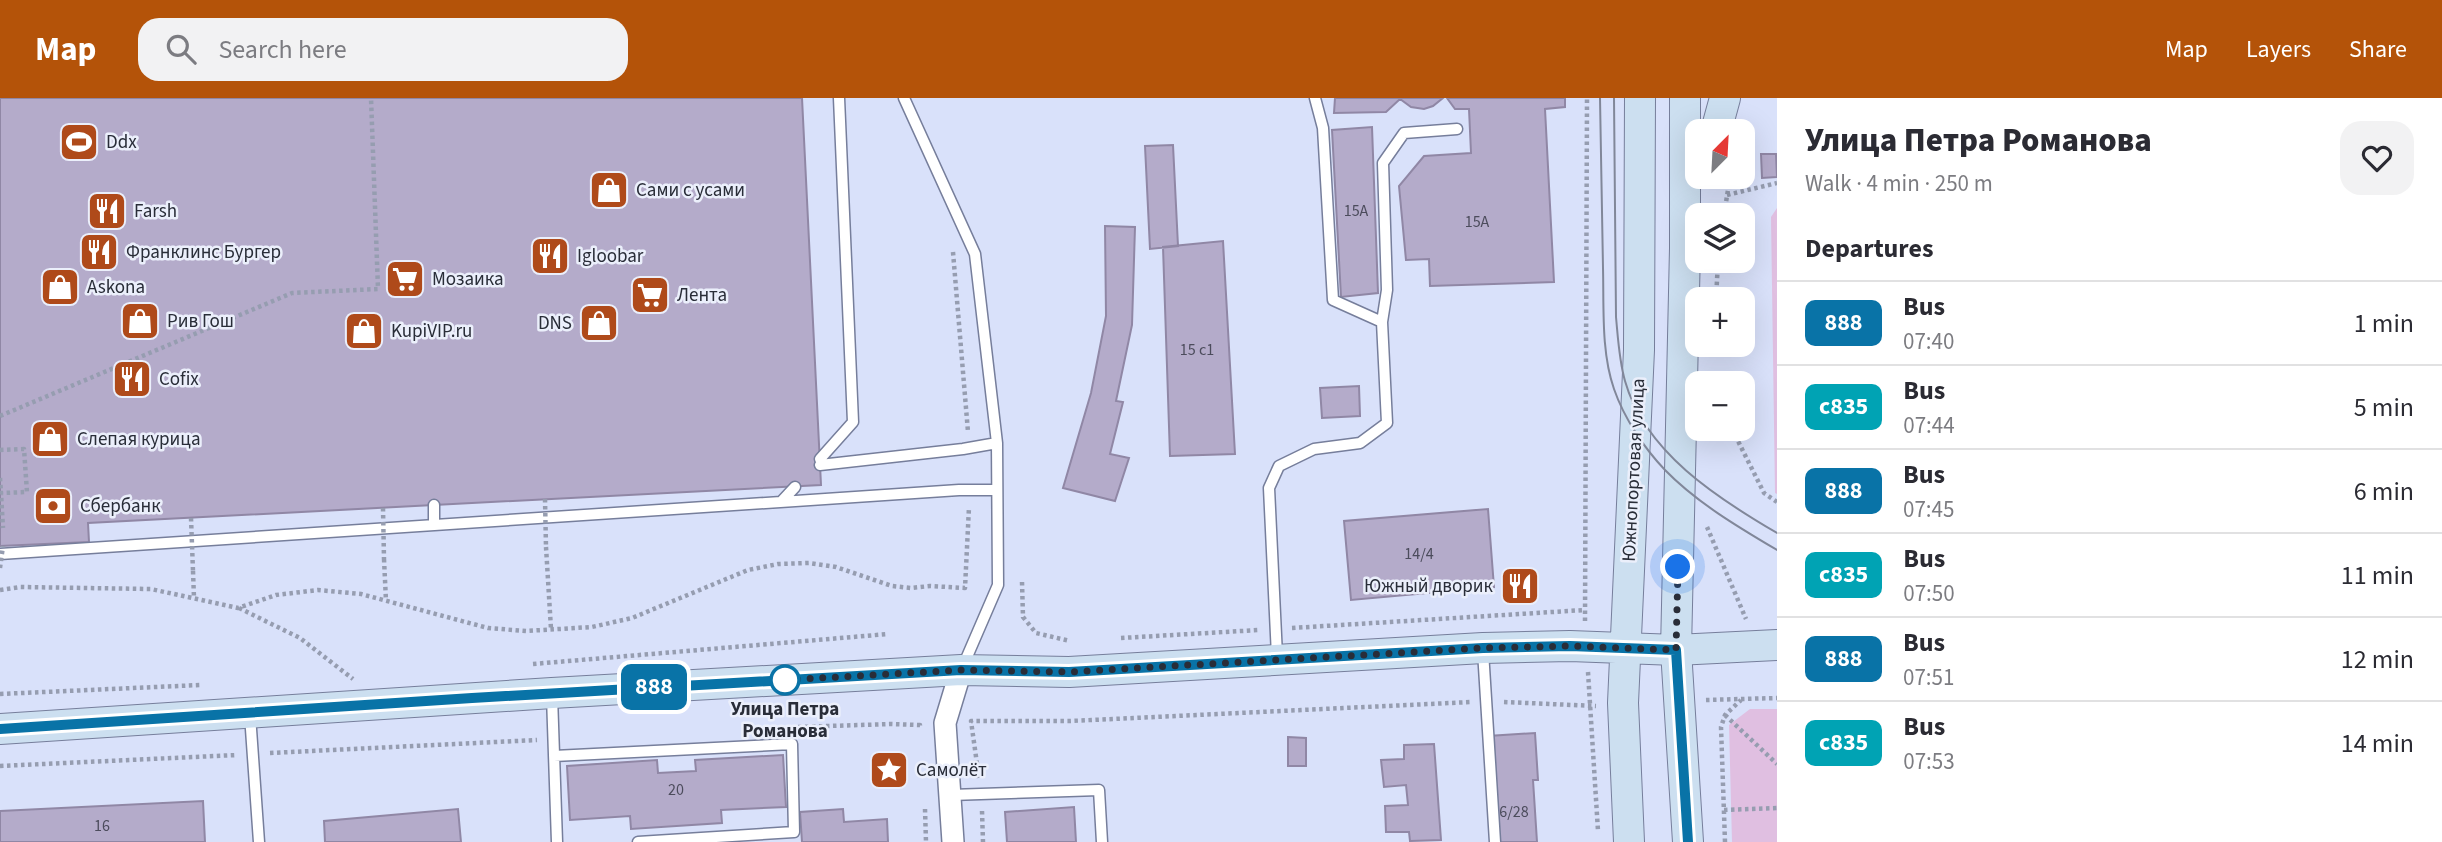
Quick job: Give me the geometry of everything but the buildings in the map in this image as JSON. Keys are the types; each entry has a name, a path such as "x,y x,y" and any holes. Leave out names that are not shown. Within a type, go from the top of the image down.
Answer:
{"street":[{"name":"Южнопортовая улица","path":"1629,842 1623,703 1639,350 1640,98"},
{"path":"1685,98 1685,203"},
{"path":"1719,119 1725,98"},
{"path":"1685,248 1676,650 1688,842"},
{"path":"1639,350 1642,362 1650,370 1662,373 1672,370 1683,353"},
{"path":"0,729 552,693 961,670 1069,672 1483,648 1676,650 1777,645"},
{"path":"953,842 945,723 961,670"}],"lane":[{"path":"839,98 853,422 820,462 966,449 997,443"},
{"path":"904,98 975,254 997,443 998,585 961,670"},
{"path":"1315,98 1323,128 1334,300 1382,322"},
{"path":"1277,659 1269,488 1279,466 1314,449 1360,443 1387,424 1382,322 1387,290 1383,163 1404,133 1457,129"},
{"path":"781,502 795,487"},
{"path":"1,550 996,490"},
{"path":"434,505 435,525"},
{"path":"1483,648 1495,842"},
{"path":"552,693 557,842"},
{"path":"250,712 259,842"},
{"path":"554,756 792,744 794,832 638,842"},
{"path":"951,795 1099,790 1102,842"}],"path":[{"path":"0,416 292,293 378,289 371,98"},
{"path":"1587,98 1585,597 1599,842"},
{"path":"1755,184 1777,183"},
{"path":"952,240 966,449"},
{"path":"1738,441 1764,493 1777,502"},
{"path":"0,450 24,449 27,492 1,493"},
{"path":"0,478 3,528"},
{"path":"238,608 276,595 318,590 361,594 488,628 526,631 592,627 632,618 748,570 778,564 808,563 836,567 892,586 965,588 970,490"},
{"path":"545,499 551,629"},
{"path":"383,508 386,601"},
{"path":"191,518 195,598"},
{"path":"1707,526 1749,627"},
{"path":"0,568 1,550"},
{"path":"0,590 20,587 151,589 238,608 300,638 353,679 340,680"},
{"path":"533,664 888,634"},
{"path":"0,694 204,685"},
{"path":"1678,703 1728,698 1777,698"},
{"path":"1725,842 1721,727 1725,715 1742,699"},
{"path":"971,721 1070,721 1485,701 1590,706 1623,703"},
{"path":"1725,715 1777,764"},
{"path":"791,727 920,725"},
{"path":"0,766 554,739"},
{"path":"1724,810 1777,808"}],"shaded area":[{"path":"1777,208 1777,494 1771,217"},
{"path":"1750,709 1777,709 1777,842 1732,842 1729,725"}],"tram line":[{"path":"1600,98 1604,329 1607,360 1618,400 1642,442 1677,482 1718,513 1777,550"},
{"path":"1614,98 1616,317 1625,381 1649,430 1666,451 1708,488 1777,533"}],"bus line":[{"name":"888","path":"0,729 961,670 1069,672 1483,648 1570,646 1676,650 1688,842"}],"place":[{"name":"Ddx","path":"79,142"},
{"name":"Сами с усами","path":"609,190"},
{"name":"Farsh","path":"107,211"},
{"name":"Франклинс Бургер","path":"99,252"},
{"name":"Igloobar","path":"550,256"},
{"name":"Мозаика","path":"405,279"},
{"name":"Askona","path":"60,287"},
{"name":"Лента","path":"650,295"},
{"name":"Рив Гош","path":"140,321"},
{"name":"DNS","path":"599,323"},
{"name":"KupiVIP.ru","path":"364,331"},
{"name":"Cofix","path":"132,379"},
{"name":"Слепая курица","path":"50,439"},
{"name":"Сбербанк","path":"53,506"},
{"name":"Южный дворик","path":"1520,586"},
{"name":"Улица Петра Романова","path":"785,680"},
{"name":"Самолёт","path":"889,770"}],"route":[{"path":"785,680 961,670 1069,672 1483,648 1570,646 1676,650 1678,567"}]}
